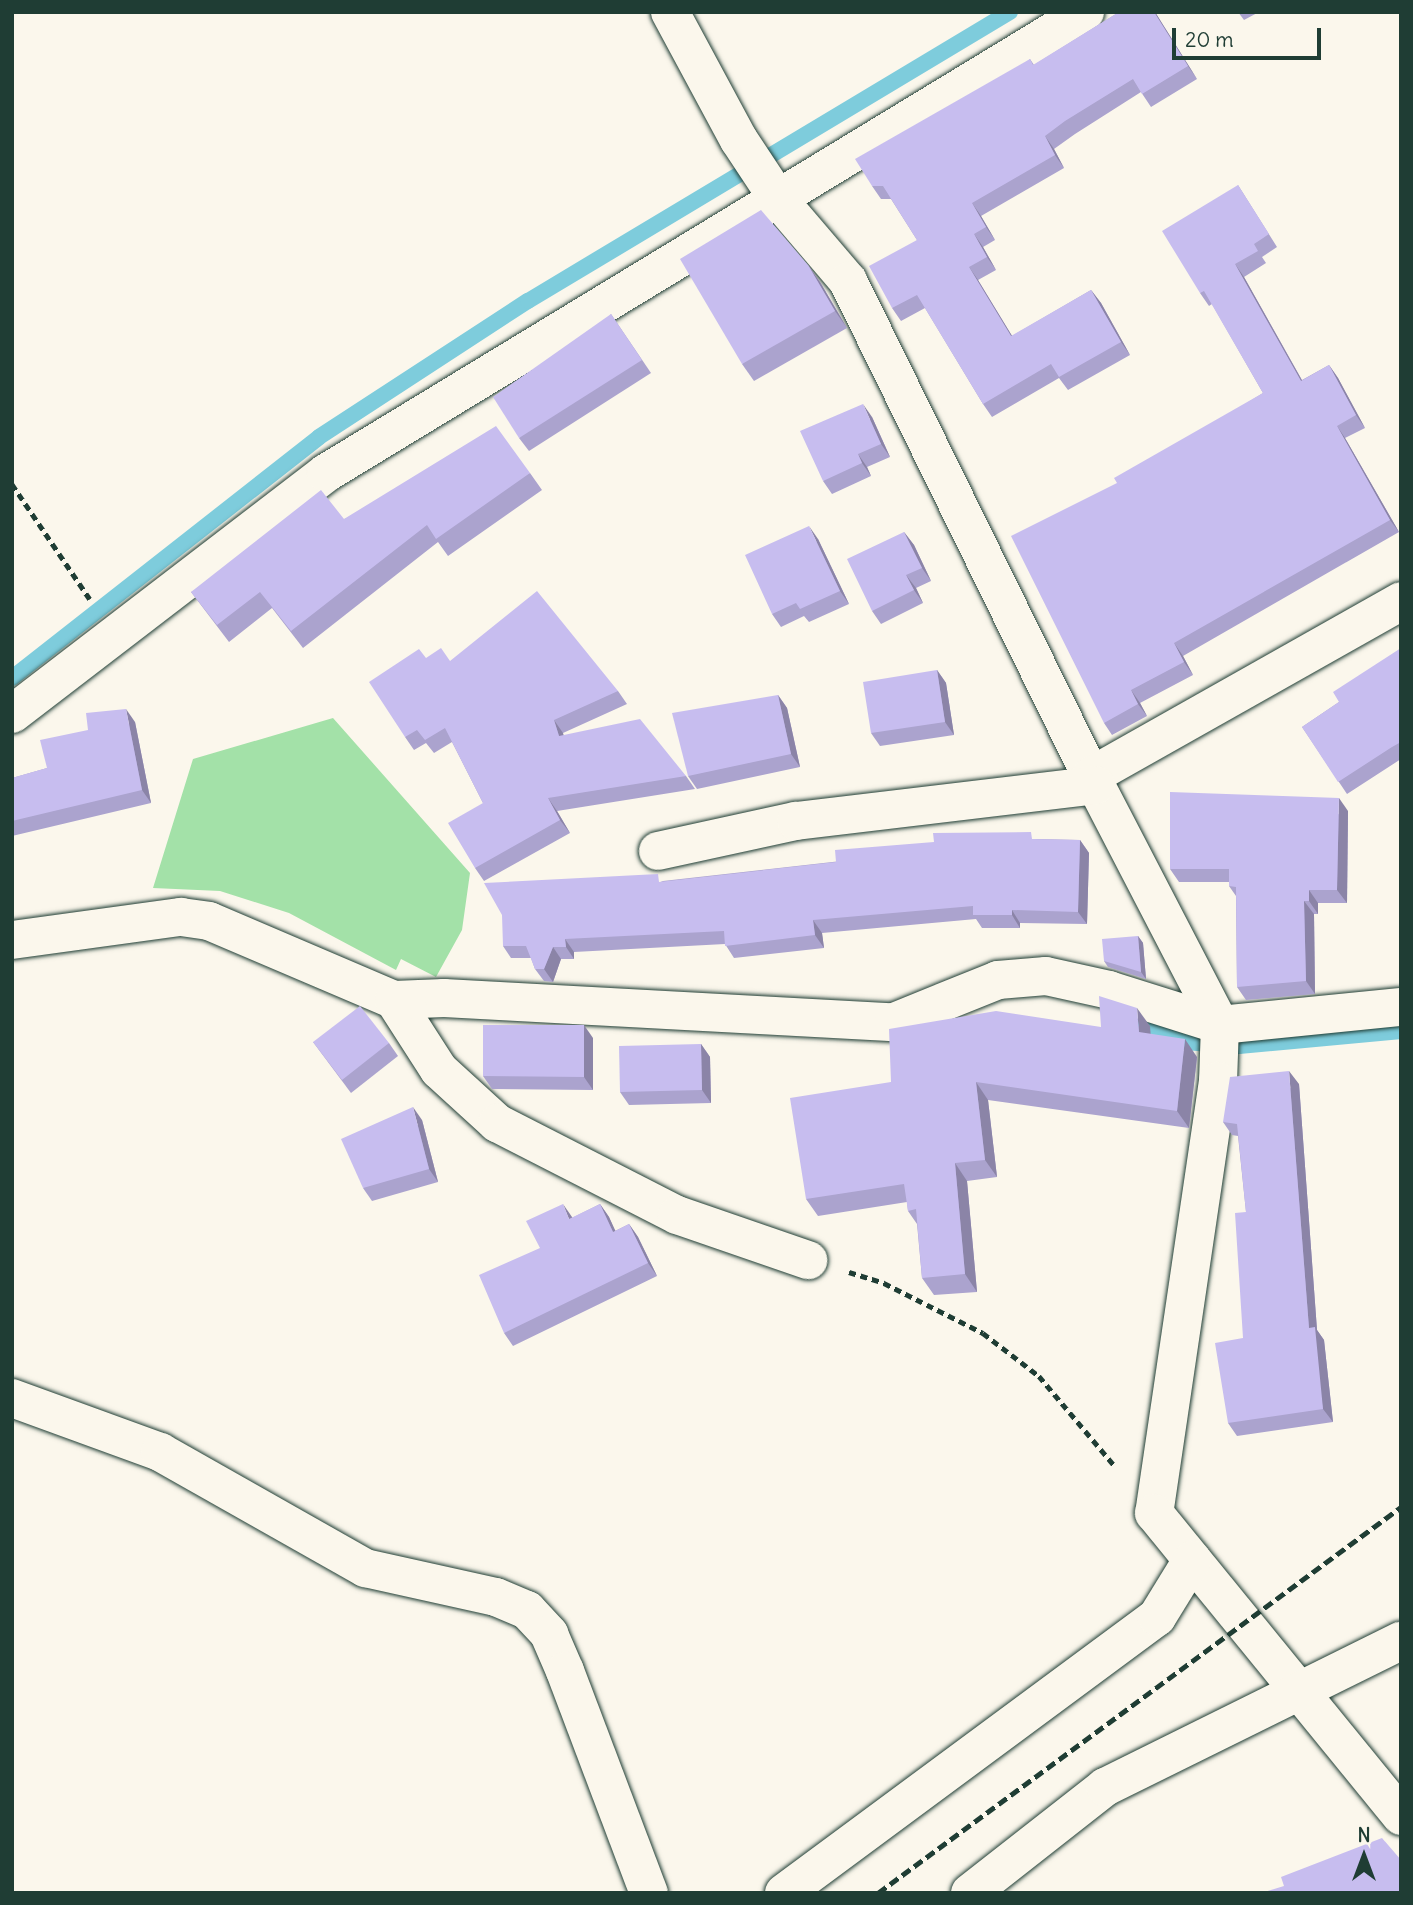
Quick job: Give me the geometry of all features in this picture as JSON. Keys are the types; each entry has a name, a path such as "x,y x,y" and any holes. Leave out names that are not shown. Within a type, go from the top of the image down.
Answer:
{"street":[{"path":"670,12 739,140 773,191 848,281 1220,1039 1154,1513 1401,1816"},
{"path":"12,714 326,473 773,191 1086,12"},
{"path":"658,850 796,821 1093,780 1401,601"},
{"path":"12,940 181,917 209,921 394,1000 444,998 894,1022 998,980 1046,976 1110,990 1220,1039 1401,1007"},
{"path":"394,1000 439,1070 497,1123 677,1216 808,1260"},
{"path":"12,1398 160,1452 365,1568 496,1597 527,1610 549,1634 565,1671 649,1893"},
{"path":"784,1893 1157,1617 1192,1560"},
{"path":"970,1893 1105,1787 1401,1641"}],"path":[{"path":"12,484 84,590"},
{"path":"808,1260 884,1283 984,1333 1039,1376 1154,1513"}],"green space":[{"path":"333,718 470,873 462,930 436,977 401,959 396,970 289,913 220,891 153,888 193,759"}],"building":[{"path":"1119,12 1154,12 1188,66 1142,94 1133,79 1065,121 1045,136 1055,155 972,203 986,227 974,234 987,257 969,267 1011,336 1091,290 1121,342 1059,377 1051,364 983,404 917,295 892,308 869,266 917,240 883,186 872,186 855,159 1030,59 1033,65"},
{"path":"1238,185 1269,234 1254,244 1258,251 1235,264 1301,381 1329,365 1356,415 1337,426 1390,520 1174,643 1184,662 1131,690 1138,704 1104,723 1011,536 1117,483 1114,478 1263,393 1204,291 1200,293 1162,231"},
{"path":"761,210 808,265 835,311 742,364 680,259"},
{"path":"611,314 642,360 519,438 493,397"},
{"path":"863,404 881,444 858,454 862,463 823,481 800,431"},
{"path":"496,426 530,473 436,539 427,525 291,631 260,592 217,625 191,592 321,490 344,519"},
{"path":"809,526 840,591 800,609 796,603 772,614 745,555"},
{"path":"904,532 922,568 906,575 914,590 872,611 847,559"},
{"path":"537,591 618,691 554,720 559,736 640,719 686,776 548,798 560,820 475,868 448,823 483,803 445,728 425,740 417,730 405,737 369,682 419,649 426,658 441,648 450,661"},
{"path":"1401,648 1401,742 1338,782 1302,727 1339,702 1333,692"},
{"path":"937,670 945,722 871,733 863,682"},
{"path":"778,695 791,754 688,776 672,713"},
{"path":"126,709 142,790 12,821 12,778 47,768 40,740 88,730 86,713"},
{"path":"1170,792 1339,798 1337,890 1309,890 1309,901 1304,901 1306,981 1237,987 1236,887 1229,886 1229,869 1170,869"},
{"path":"1031,832 1032,839 1080,840 1078,912 1012,910 1012,915 973,915 973,906 813,920 815,935 725,946 724,931 565,939 566,947 553,947 544,969 535,969 526,946 503,946 502,915 484,883 658,874 659,882 836,862 835,850 934,842 933,833"},
{"path":"1138,936 1141,972 1104,961 1102,939"},
{"path":"1099,996 1137,1008 1139,1032 1185,1039 1177,1111 976,1082 985,1160 955,1163 965,1274 922,1278 916,1209 908,1211 904,1184 806,1199 790,1098 891,1082 889,1029 996,1011 1101,1027"},
{"path":"360,1006 389,1043 342,1080 313,1042"},
{"path":"483,1025 584,1025 584,1077 483,1076"},
{"path":"701,1044 702,1090 620,1092 619,1046"},
{"path":"1289,1071 1309,1328 1315,1327 1323,1409 1228,1423 1215,1343 1243,1338 1235,1213 1246,1212 1237,1124 1223,1122 1230,1077"},
{"path":"413,1107 429,1169 363,1188 341,1139"},
{"path":"563,1204 569,1219 600,1204 613,1232 629,1224 648,1263 504,1333 479,1275 540,1248 526,1221"},
{"path":"1382,1838 1401,1860 1401,1893 1261,1893 1284,1886 1281,1877"}],"waterway":[{"path":"12,678 319,437 528,301 1010,12"},
{"path":"1130,1023 1184,1042 1239,1046 1401,1031"}],"railway":[{"path":"878,1893 1401,1507"}]}
